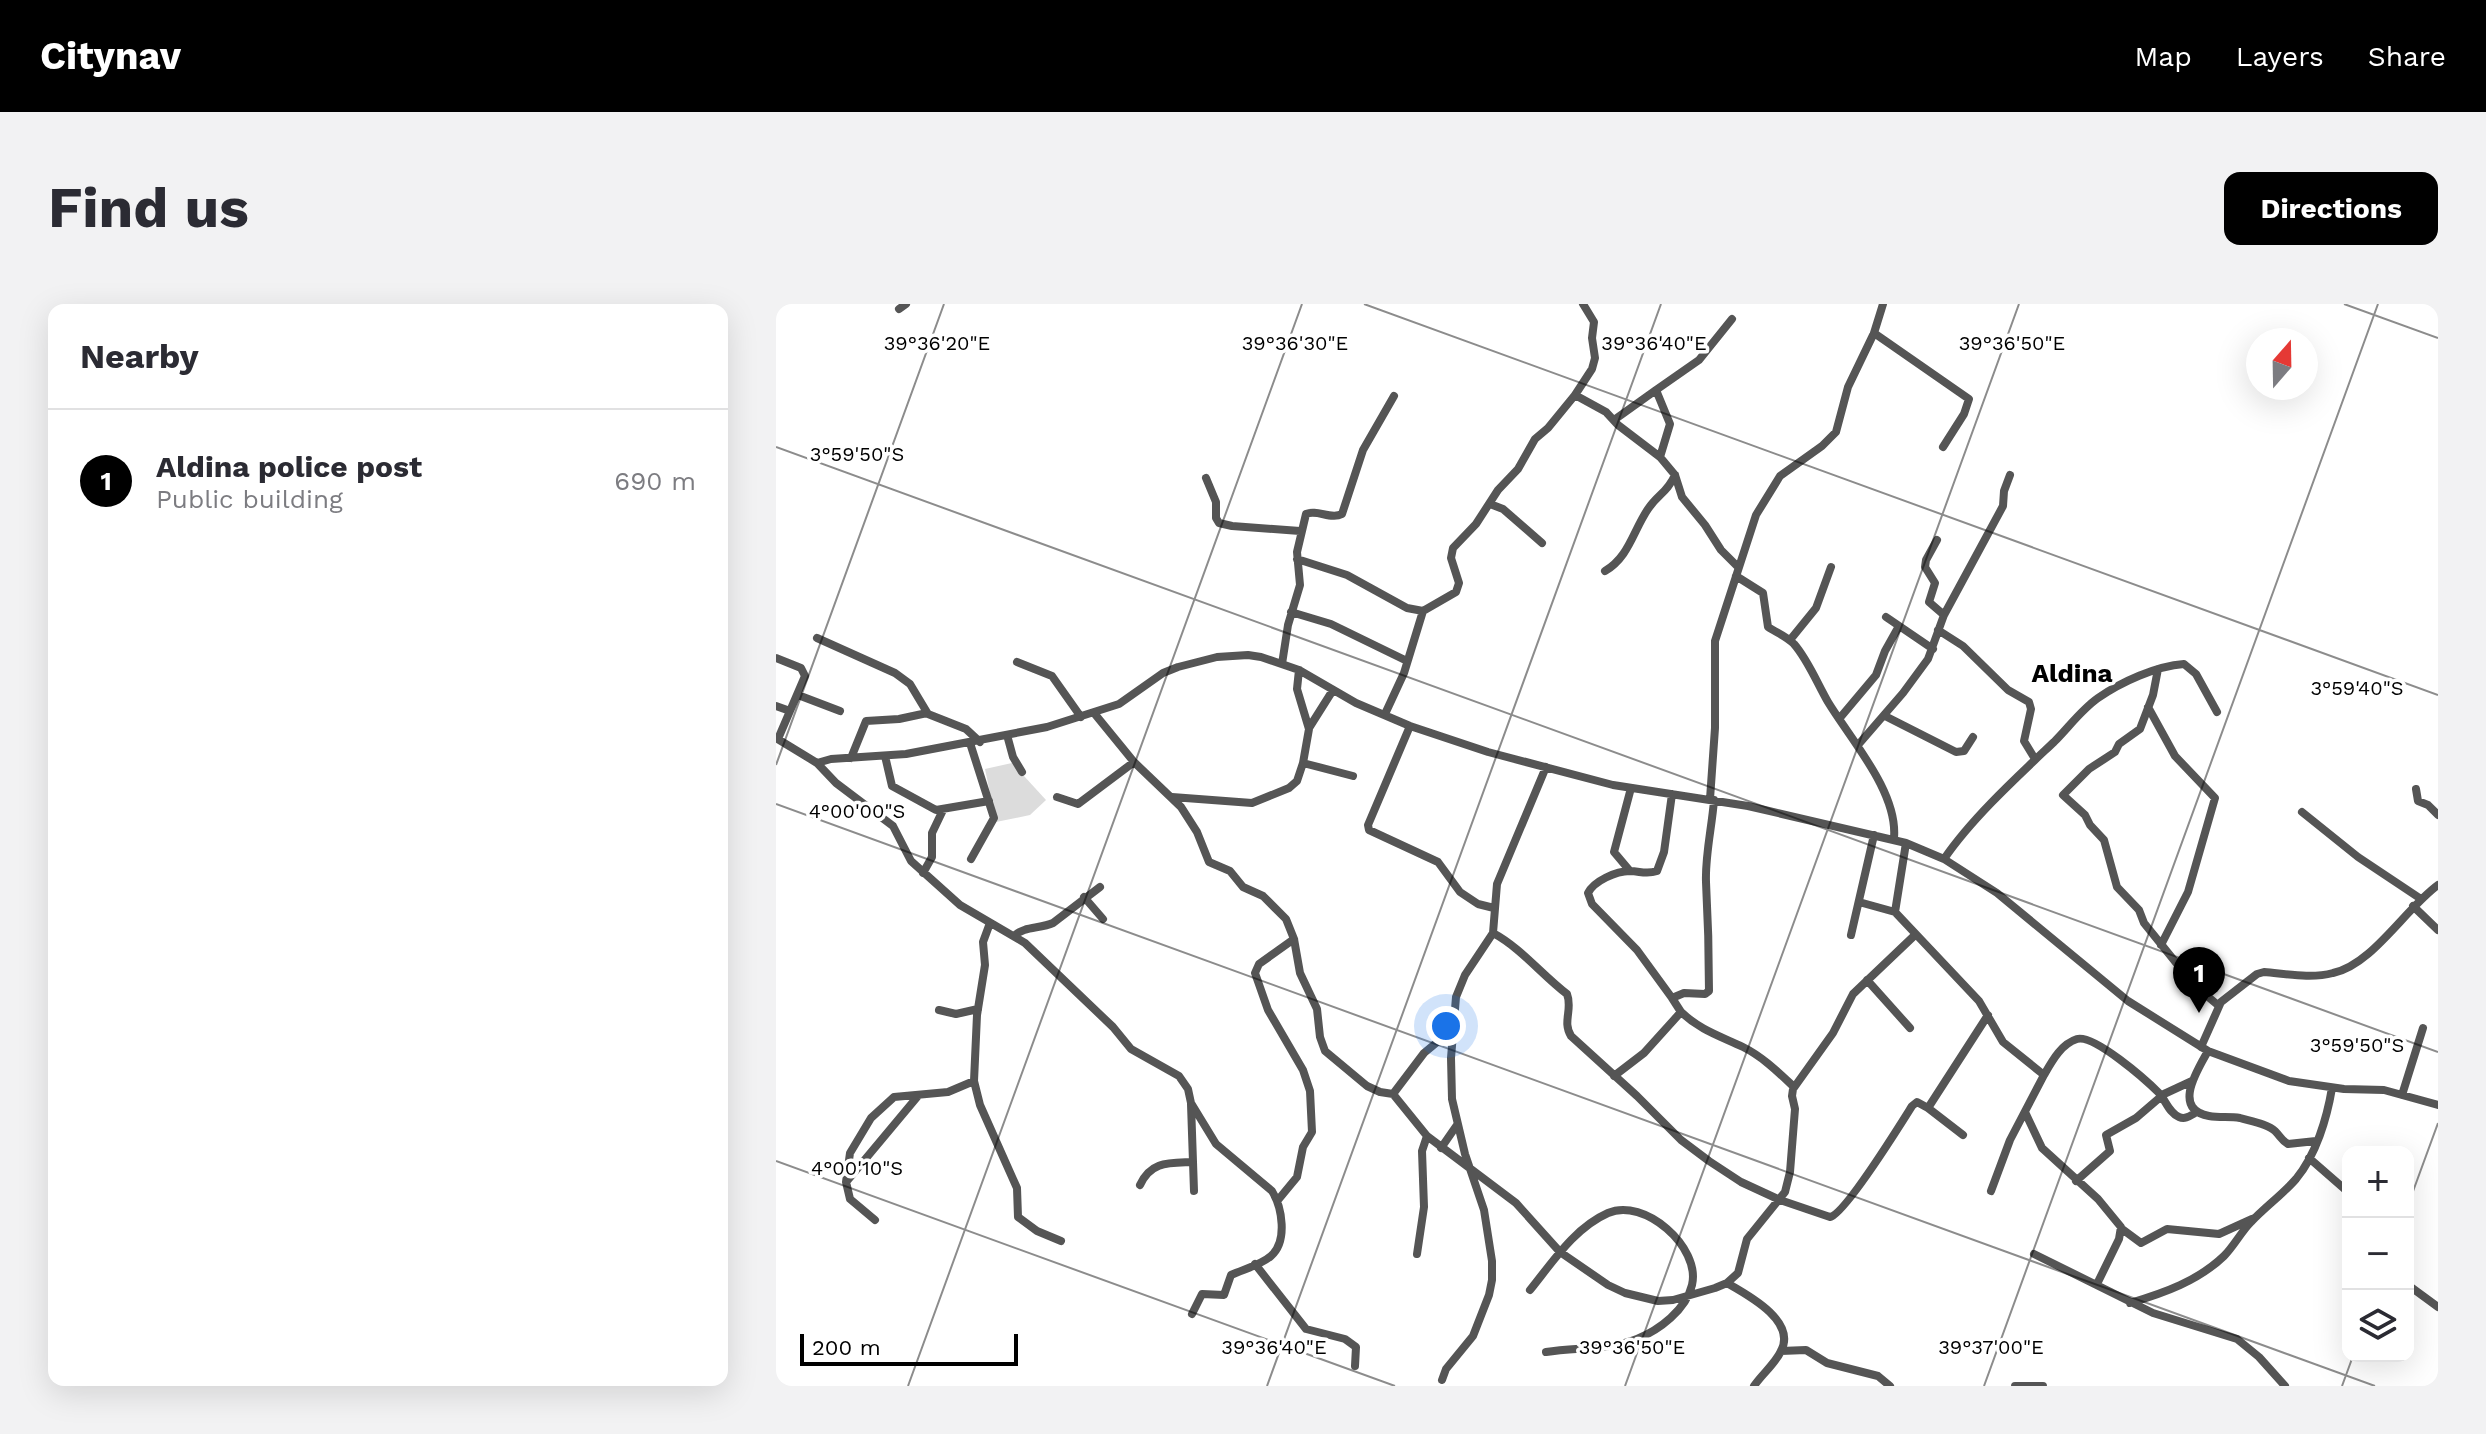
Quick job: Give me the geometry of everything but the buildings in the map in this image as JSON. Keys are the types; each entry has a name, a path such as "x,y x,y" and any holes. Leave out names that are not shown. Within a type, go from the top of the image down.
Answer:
{"street":[{"path":"1297,559 1347,575 1407,608 1423,611 1448,599 1458,589 1451,552 1498,490 1520,467 1535,439 1551,425 1592,369 1594,322 1583,304"},
{"path":"1672,998 1684,993 1705,994 1709,991 1706,916 1709,896 1706,882 1715,728 1713,654 1719,625 1757,510 1780,476 1836,432 1848,387 1874,333 1883,304"},
{"path":"1614,420 1699,360 1732,319"},
{"path":"1874,333 1968,397 1964,414 1943,447"},
{"path":"1656,390 1670,424 1660,457"},
{"path":"1575,395 1606,412 1660,457 1675,475 1681,494 1737,572 1763,593 1768,627 1790,640 1799,650 1881,785 1894,824 1894,838"},
{"path":"1282,664 1300,580 1297,559 1300,531 1309,512 1341,515 1352,490 1356,465 1394,396"},
{"path":"1605,571 1621,558 1648,508 1668,490 1675,475"},
{"path":"1858,745 1885,716 1933,649 1944,615 2003,506 2010,475"},
{"path":"1206,478 1216,502 1219,523 1300,531"},
{"path":"1668,490 1681,494"},
{"path":"1490,504 1503,509 1542,543"},
{"path":"1937,540 1925,567 1935,583 1929,602 1944,615"},
{"path":"1790,640 1816,608 1831,567"},
{"path":"1385,714 1423,611"},
{"path":"1291,612 1331,624 1407,661"},
{"path":"1886,617 1933,649"},
{"path":"1839,719 1876,675 1899,626"},
{"path":"1938,630 1963,646 2008,690 2029,702 2031,709 2024,741 2035,759"},
{"path":"817,638 901,677 910,684 927,713"},
{"path":"817,763 980,742 1081,717 1119,704 1167,671 1199,661 1248,655 1299,670 1333,690 1410,726 1488,752 1631,788 1712,800 1894,838 1944,859 2014,905 2128,1001 2205,1049 2283,1080 2332,1088 2378,1089 2438,1105"},
{"path":"776,658 804,670 805,676 777,738 817,763 824,773 893,826 911,861 923,873 960,905 1014,936 1035,953 1113,1027 1131,1049 1179,1076 1188,1089 1191,1103 1194,1191"},
{"path":"1017,662 1052,676 1081,717"},
{"path":"1944,859 2035,759 2096,700 2158,669 2180,664 2190,667 2217,712"},
{"path":"2158,669 2138,730 2119,744 2115,752 2089,769 2063,795 2103,837 2117,887 2139,910 2144,923 2194,985 2219,1006"},
{"path":"1299,670 1297,689 1309,729"},
{"path":"1172,797 1256,802 1292,786 1299,778 1309,729 1333,690"},
{"path":"798,695 840,711"},
{"path":"776,706 790,711"},
{"path":"2148,707 2175,756 2215,798 2188,892 2161,945"},
{"path":"851,758 866,721 927,713 966,729 980,742"},
{"path":"1094,713 1134,762 1172,797 1197,832 1209,862 1230,871 1243,887 1266,899 1286,919 1294,939 1300,973 1317,1009 1325,1051 1359,1081 1380,1092 1393,1094 1427,1136 1516,1203 1560,1252 1585,1271 1625,1293 1658,1301 1686,1297 1727,1283 1741,1266 1747,1239 1780,1200 1790,1172 1794,1087 1833,1033 1853,994 1915,935"},
{"path":"1885,716 1958,753 1964,751 1973,737"},
{"path":"1410,726 1387,774 1368,825 1369,830 1438,862 1464,896 1494,908"},
{"path":"1007,735 1013,757 1022,772"},
{"path":"970,743 993,821 971,859"},
{"path":"885,756 892,786 925,806 943,810 989,801"},
{"path":"1057,797 1078,804 1134,762"},
{"path":"1303,763 1353,776"},
{"path":"1442,1380 1446,1369 1473,1336 1492,1280 1487,1222 1452,1099 1457,992 1493,933 1497,884 1546,767"},
{"path":"1630,871 1614,852 1631,788"},
{"path":"2416,789 2418,801 2430,806 2438,815"},
{"path":"1672,794 1664,852 1658,869 1651,874 1630,871 1615,874 1595,884 1589,890 1589,898 1598,912 1637,950 1681,1012 1705,1031 1741,1046 1768,1062 1794,1087"},
{"path":"923,873 932,857 932,833 943,810"},
{"path":"2302,812 2358,857 2421,899"},
{"path":"1851,935 1874,835"},
{"path":"1895,912 1906,843"},
{"path":"2316,1141 2288,1144 2269,1128 2239,1118 2213,1117 2197,1112 2190,1101 2192,1081 2219,1006 2228,995 2260,972 2319,976 2350,968 2438,885"},
{"path":"1014,936 1021,930 1053,923 1100,887"},
{"path":"1084,897 1103,919"},
{"path":"1859,902 1895,912 1970,990 2010,1050 2044,1075"},
{"path":"2413,906 2438,930"},
{"path":"990,923 983,942 985,965 978,1009 974,1081 980,1105 1017,1188 1018,1217 1037,1231 1061,1241"},
{"path":"1493,933 1512,944 1541,974 1567,994 1570,999 1566,1025 1569,1033 1681,1140 1741,1182 1780,1200 1830,1217 1837,1216 1915,1103 1928,1108 1963,1135"},
{"path":"1278,1200 1297,1177 1303,1147 1312,1132 1310,1091 1303,1070 1268,1010 1255,973 1259,964 1294,939"},
{"path":"1867,980 1910,1028"},
{"path":"939,1010 956,1014 978,1009"},
{"path":"1614,1076 1644,1053 1681,1012"},
{"path":"1928,1108 1988,1015"},
{"path":"2402,1095 2423,1028"},
{"path":"1393,1094 1424,1053 1453,1029"},
{"path":"1991,1191 2010,1140 2044,1075 2062,1048 2076,1039 2087,1039 2133,1070 2162,1096 2179,1117 2185,1118 2197,1112"},
{"path":"875,1220 850,1199 846,1182 850,1153 871,1118 889,1099 948,1092 974,1081"},
{"path":"2076,1181 2110,1150 2105,1135 2136,1118 2162,1096 2192,1081"},
{"path":"2130,1303 2158,1295 2202,1274 2295,1180 2316,1141 2332,1088"},
{"path":"846,1182 918,1096"},
{"path":"1191,1103 1216,1144 1266,1184 1278,1200 1281,1234 1271,1256 1231,1275 1224,1295 1202,1294 1192,1314"},
{"path":"2025,1112 2042,1148 2098,1199 2122,1229 2141,1243 2167,1229 2219,1234 2254,1219"},
{"path":"1441,1148 1457,1125"},
{"path":"1417,1254 1424,1207 1422,1151 1427,1136"},
{"path":"2309,1158 2342,1187"},
{"path":"1140,1185 1146,1173 1158,1165 1192,1162"},
{"path":"1530,1290 1565,1245 1607,1213 1620,1209 1645,1213 1666,1228 1692,1265 1692,1285 1686,1297 1680,1308 1661,1326 1625,1343 1546,1352"},
{"path":"2097,1284 2122,1229"},
{"path":"2034,1254 2130,1303 2237,1339 2259,1357 2285,1386"},
{"path":"1255,1264 1306,1329 1345,1339 1356,1347 1355,1366"},
{"path":"1727,1283 1747,1294 1773,1316 1783,1332 1781,1351 1754,1386"},
{"path":"2414,1289 2438,1307"},
{"path":"1781,1351 1806,1350 1827,1363 1878,1376 1890,1386"},
{"path":"2015,1386 2043,1386"}],"shaded area":[{"path":"1012,763 1046,800 1030,815 996,822 985,769"}],"place":[{"name":"Aldina police post","path":"2199,1013"}],"district":[{"name":"Aldina","path":"2072,673"}]}
